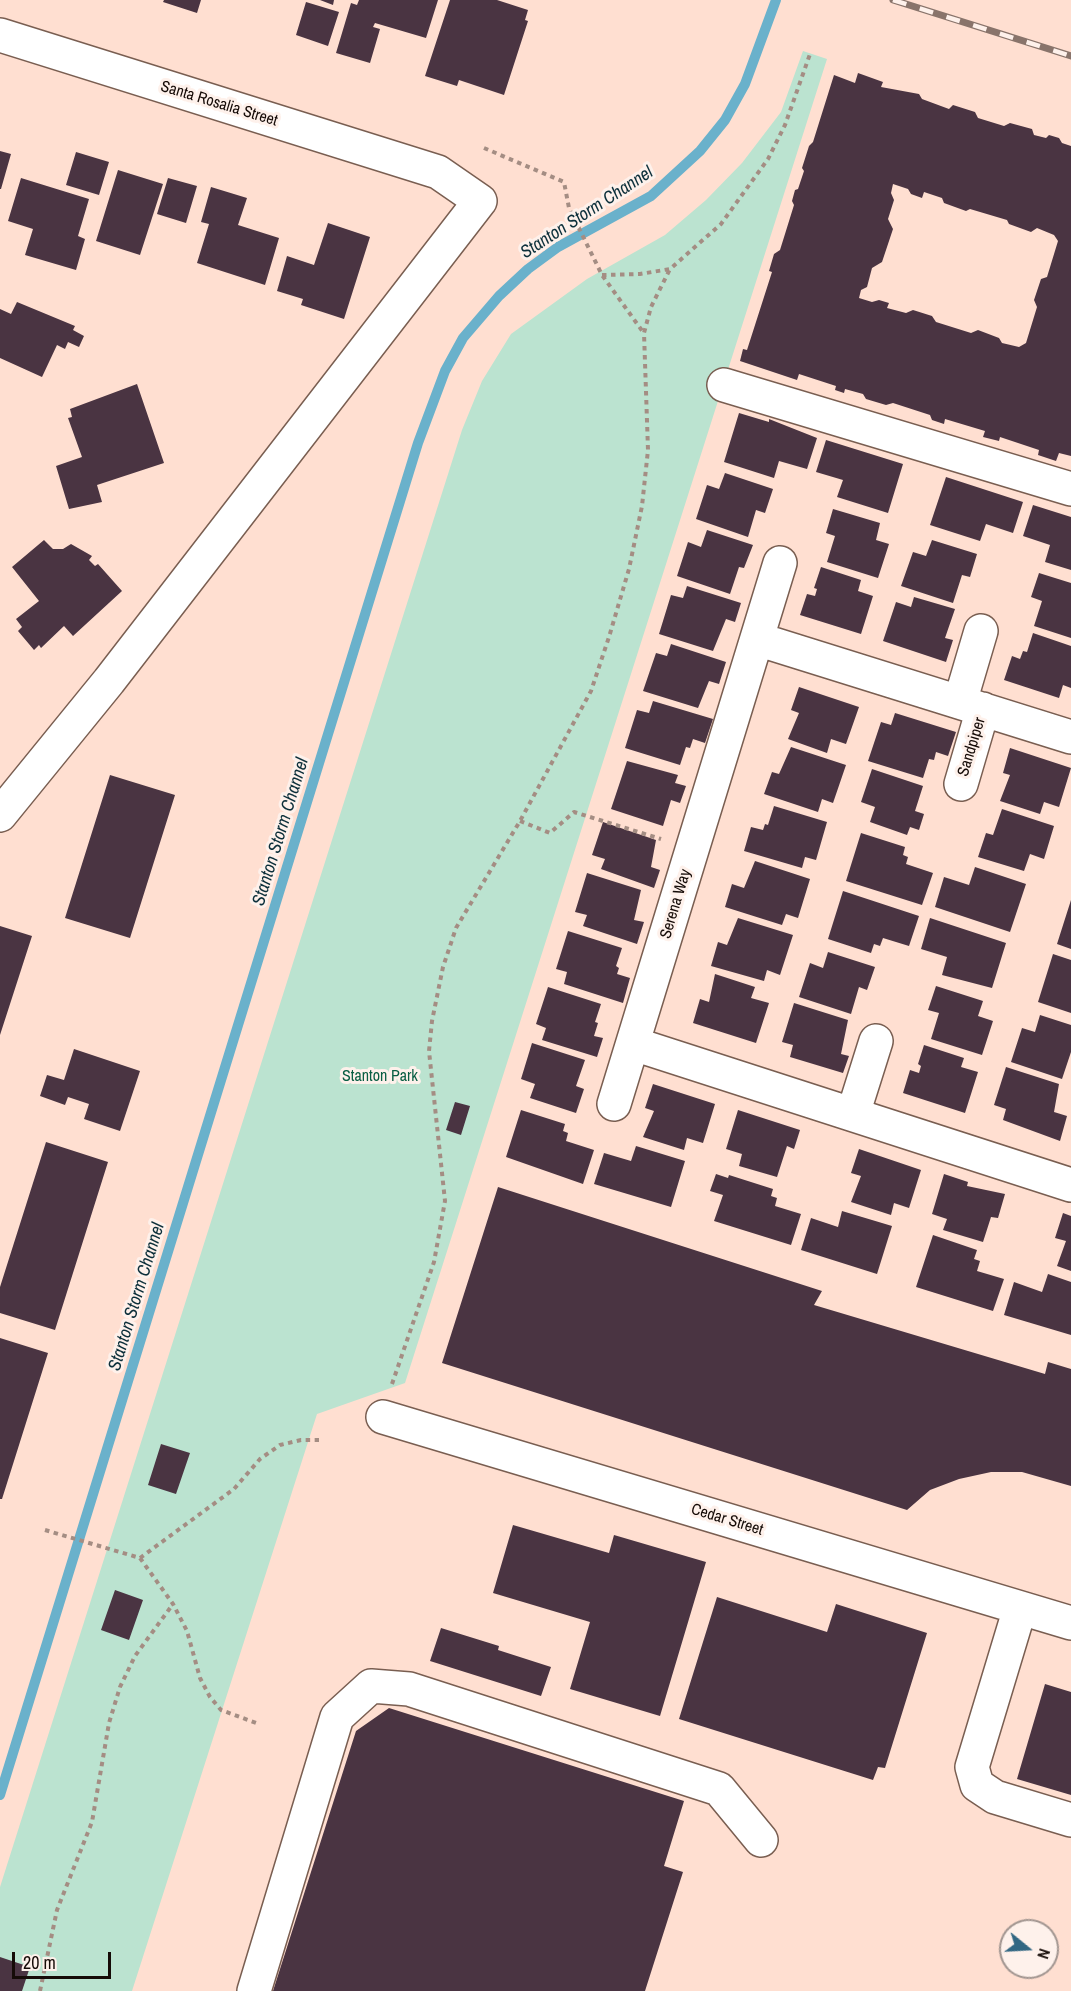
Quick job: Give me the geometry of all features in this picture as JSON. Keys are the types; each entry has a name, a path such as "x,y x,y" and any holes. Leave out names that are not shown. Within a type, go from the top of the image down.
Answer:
{"street":[{"name":"Santa Rosalia Street","path":"0,35 438,172 480,201 109,681 0,815"},
{"path":"724,385 1071,489"},
{"name":"Serena Way","path":"614,1104 780,563"},
{"name":"Sandpiper","path":"961,784 981,631"},
{"path":"757,639 1071,736"},
{"path":"853,1114 876,1041"},
{"path":"634,1044 853,1114 1069,1176"},
{"name":"Cedar Street","path":"383,1417 1071,1623"},
{"path":"1020,1608 972,1767 977,1785 995,1797 1071,1820"},
{"path":"254,1991 337,1717 371,1686 409,1689 719,1789 761,1839"}],"path":[{"path":"392,1384 434,1262 445,1201 429,1051 432,1021 443,967 456,927 520,821 591,691 628,569 642,506 648,450 644,333 651,307 670,269 721,224 768,159 785,125 810,54"},
{"path":"484,148 564,182 569,208 602,275 644,333"},
{"path":"602,275 640,274 670,269"},
{"path":"520,821 550,833 574,812 693,849"},
{"path":"140,1558 234,1489 260,1459 280,1445 301,1440 319,1440"},
{"path":"45,1530 113,1552 140,1558 173,1604 187,1631 200,1678 210,1697 221,1710 259,1724"},
{"path":"40,1991 57,1910 92,1822 99,1793 109,1724 120,1687 135,1656 173,1604"}],"green space":[{"name":"Stanton Park","path":"803,51 827,59 405,1383 317,1414 132,1991 0,1991 0,1887 462,430 482,381 511,334 587,279 665,235 706,200 742,163 781,112"}],"building":[{"path":"164,0 201,0 197,13 163,2"},
{"path":"320,0 334,0 333,5"},
{"path":"359,0 438,0 426,38 375,23 373,27 380,29 370,63 336,53 351,3 357,5"},
{"path":"450,0 497,0 528,10 525,20 528,21 504,95 459,80 457,86 425,76"},
{"path":"306,2 339,12 328,46 296,35"},
{"path":"858,73 883,82 881,87 919,94 922,99 949,109 953,105 975,112 978,118 1004,126 1010,123 1032,129 1034,135 1046,138 1049,135 1071,146 1071,456 1059,453 1056,461 1038,455 1039,450 1000,437 999,441 983,437 985,431 945,419 944,424 932,420 930,415 893,403 886,405 866,399 863,394 845,389 844,393 835,390 836,386 799,374 797,380 740,361 743,349 747,350 772,272 769,271 774,254 780,250 794,205 792,201 795,190 798,189 804,171 802,168 809,146 813,142 834,75 855,83","holes":["893,184 908,189 911,194 922,198 924,192 942,198 944,203 966,211 970,209 1007,220 1009,224 1031,232 1037,228 1054,235 1058,241 1047,277 1041,279 1034,300 1037,307 1026,343 1019,347 1002,343 999,338 978,330 971,333 936,322 932,316 913,310 906,313 887,308 889,303 879,300 872,302 859,298 861,290 867,287 872,268 882,262 893,229 888,219 894,200 891,193"]},
{"path":"0,151 11,154 1,189 0,189"},
{"path":"76,152 109,162 99,195 66,185"},
{"path":"118,170 163,184 140,255 96,241"},
{"path":"21,178 89,199 78,236 85,239 76,270 25,255 33,229 8,221"},
{"path":"168,178 197,186 186,223 157,214"},
{"path":"211,187 247,198 238,225 279,238 265,285 197,263 209,224 201,222"},
{"path":"328,223 370,237 344,319 301,305 303,299 277,291 287,256 314,265"},
{"path":"17,302 75,326 73,330 84,336 79,347 68,342 65,349 57,345 42,377 0,358 0,309 11,314"},
{"path":"137,384 164,463 97,485 102,502 69,509 56,466 82,457 68,418 72,417 70,409"},
{"path":"739,413 769,422 769,419 817,438 807,469 779,461 774,478 724,462"},
{"path":"826,440 903,464 888,513 837,497 843,480 816,472"},
{"path":"725,473 773,489 765,513 756,510 748,537 696,519 707,485 719,489"},
{"path":"946,477 1023,502 1013,533 986,524 980,541 930,525"},
{"path":"1033,505 1071,517 1071,570 1045,562 1050,545 1023,536"},
{"path":"833,509 880,523 876,540 889,544 878,578 827,562 835,536 826,533"},
{"path":"707,530 753,545 744,568 739,567 730,594 677,576 688,542 701,547"},
{"path":"44,540 53,549 63,549 71,544 92,556 89,560 95,566 98,564 122,591 73,636 64,626 41,648 39,645 34,650 18,631 22,627 16,619 39,601 12,567"},
{"path":"932,540 977,554 970,577 962,575 953,603 901,586 913,552 926,556"},
{"path":"821,567 861,580 858,591 873,596 861,634 800,615 807,594 815,596 817,589 814,588"},
{"path":"1039,573 1071,583 1071,638 1034,626 1042,601 1031,597"},
{"path":"687,586 741,603 735,622 726,619 713,651 659,634 671,595 683,598"},
{"path":"914,597 955,609 945,638 953,640 946,662 883,641 896,602 911,607"},
{"path":"1033,633 1071,646 1071,688 1063,685 1059,698 1004,680 1012,656 1020,659 1023,651 1027,652"},
{"path":"671,644 726,662 719,684 709,681 698,708 643,691 656,653 667,656"},
{"path":"799,687 859,707 846,744 831,739 827,753 788,739 799,713 791,710"},
{"path":"653,701 713,719 705,743 693,739 690,748 686,747 680,765 625,748 637,710 649,713"},
{"path":"895,713 956,732 948,756 936,752 934,760 929,759 923,778 868,761 881,722 891,725"},
{"path":"791,747 846,765 833,803 822,799 818,812 764,794 772,772 779,774"},
{"path":"1010,748 1071,768 1059,807 1044,802 1040,814 1000,801 1010,775 1003,773"},
{"path":"627,761 678,775 675,783 686,786 680,803 671,800 663,826 611,809"},
{"path":"872,769 923,786 915,811 924,814 919,830 910,827 907,835 870,822 875,807 861,802"},
{"path":"110,775 175,795 130,938 65,918"},
{"path":"774,806 827,822 816,860 805,857 802,868 744,851 751,827 763,830 765,824 768,825"},
{"path":"1002,809 1054,826 1044,859 1030,854 1024,871 978,857 986,833 993,835"},
{"path":"603,822 656,840 651,867 660,870 654,888 601,869 605,859 592,855"},
{"path":"861,833 905,847 903,855 908,857 906,864 933,873 922,905 846,881"},
{"path":"755,861 810,879 798,918 786,914 782,925 725,907 732,884 744,888"},
{"path":"975,867 1026,884 1010,932 935,907 944,877 969,885"},
{"path":"587,873 641,890 634,920 644,922 637,944 583,926 587,915 575,912"},
{"path":"843,891 919,916 909,946 883,938 880,946 874,944 871,953 828,939"},
{"path":"1071,900 1071,949 1057,944"},
{"path":"738,918 793,935 780,975 767,970 764,981 711,966 718,942 727,945"},
{"path":"930,918 1006,943 992,988 942,975 947,957 921,949"},
{"path":"0,926 32,936 0,1035"},
{"path":"568,931 622,948 616,966 619,968 617,974 630,978 623,1003 564,984 567,972 556,969"},
{"path":"828,952 875,967 867,990 859,987 851,1014 799,997 810,963 823,968"},
{"path":"1053,954 1071,960 1071,1013 1038,1002"},
{"path":"715,974 755,987 751,998 769,1003 756,1043 693,1023 700,999 709,1002"},
{"path":"936,986 983,1001 978,1016 993,1021 982,1055 931,1039 939,1013 928,1010"},
{"path":"548,987 601,1004 595,1022 598,1023 594,1036 603,1038 597,1057 542,1040 546,1028 536,1024"},
{"path":"794,1003 848,1020 841,1054 849,1056 843,1073 790,1057 793,1045 782,1042"},
{"path":"1040,1015 1071,1025 1071,1052 1062,1079 1011,1062 1022,1028 1035,1032"},
{"path":"532,1043 585,1060 576,1086 584,1089 576,1113 530,1098 535,1084 521,1079"},
{"path":"924,1045 964,1058 961,1067 978,1072 965,1113 903,1093 910,1070 919,1073 921,1066 918,1064"},
{"path":"74,1049 140,1071 120,1131 84,1119 89,1104 68,1097 65,1105 40,1096 47,1075 64,1080"},
{"path":"1006,1067 1059,1084 1054,1112 1067,1116 1060,1141 1003,1120 1006,1109 994,1105"},
{"path":"653,1084 715,1104 703,1143 687,1138 684,1150 643,1137 654,1111 645,1108"},
{"path":"455,1102 470,1106 461,1135 446,1130"},
{"path":"521,1110 565,1124 563,1131 568,1133 566,1141 594,1150 583,1184 506,1157"},
{"path":"738,1110 800,1130 794,1149 787,1146 777,1177 739,1166 742,1154 726,1149"},
{"path":"46,1142 108,1162 55,1330 0,1313 0,1287"},
{"path":"636,1146 685,1161 671,1207 594,1184 604,1153 631,1161"},
{"path":"859,1149 921,1170 909,1208 894,1203 891,1215 851,1202 861,1176 851,1173"},
{"path":"716,1174 728,1178 729,1175 773,1189 771,1196 777,1198 775,1206 801,1214 791,1245 714,1221 723,1195 710,1191"},
{"path":"944,1174 968,1182 967,1186 1005,1194 998,1218 991,1217 983,1242 943,1230 947,1219 932,1214"},
{"path":"498,1187 822,1291 814,1305 1045,1374 1048,1362 1071,1369 1071,1486 1022,1472 991,1472 959,1479 930,1490 907,1510 442,1363"},
{"path":"842,1211 892,1226 877,1274 801,1250 811,1218 838,1227"},
{"path":"1063,1213 1071,1216 1071,1271 1057,1266 1066,1241 1055,1238"},
{"path":"933,1235 977,1250 974,1259 980,1261 977,1271 1004,1279 993,1311 916,1287"},
{"path":"1048,1274 1071,1282 1071,1335 1004,1315 1014,1282 1042,1292"},
{"path":"0,1338 48,1353 2,1499 0,1499"},
{"path":"161,1444 190,1453 176,1494 148,1485"},
{"path":"513,1525 609,1553 614,1535 706,1562 660,1716 570,1689 590,1622 493,1593"},
{"path":"115,1590 143,1600 129,1640 101,1630"},
{"path":"717,1597 827,1632 836,1604 927,1633 885,1768 878,1767 873,1780 679,1719"},
{"path":"441,1628 499,1646 498,1650 551,1667 541,1696 430,1661"},
{"path":"1045,1684 1071,1692 1071,1795 1017,1779"},
{"path":"389,1708 684,1801 664,1866 683,1872 645,1991 273,1991 356,1731"},
{"path":"0,1957 30,1967 22,1991 0,1991"}],"waterway":[{"name":"Stanton Storm Channel","path":"0,1795 418,443 445,371 463,338 499,296 528,269 558,247 651,196 700,151 725,120 745,84 776,0"}],"railway":[{"path":"893,0 1071,56"}]}
